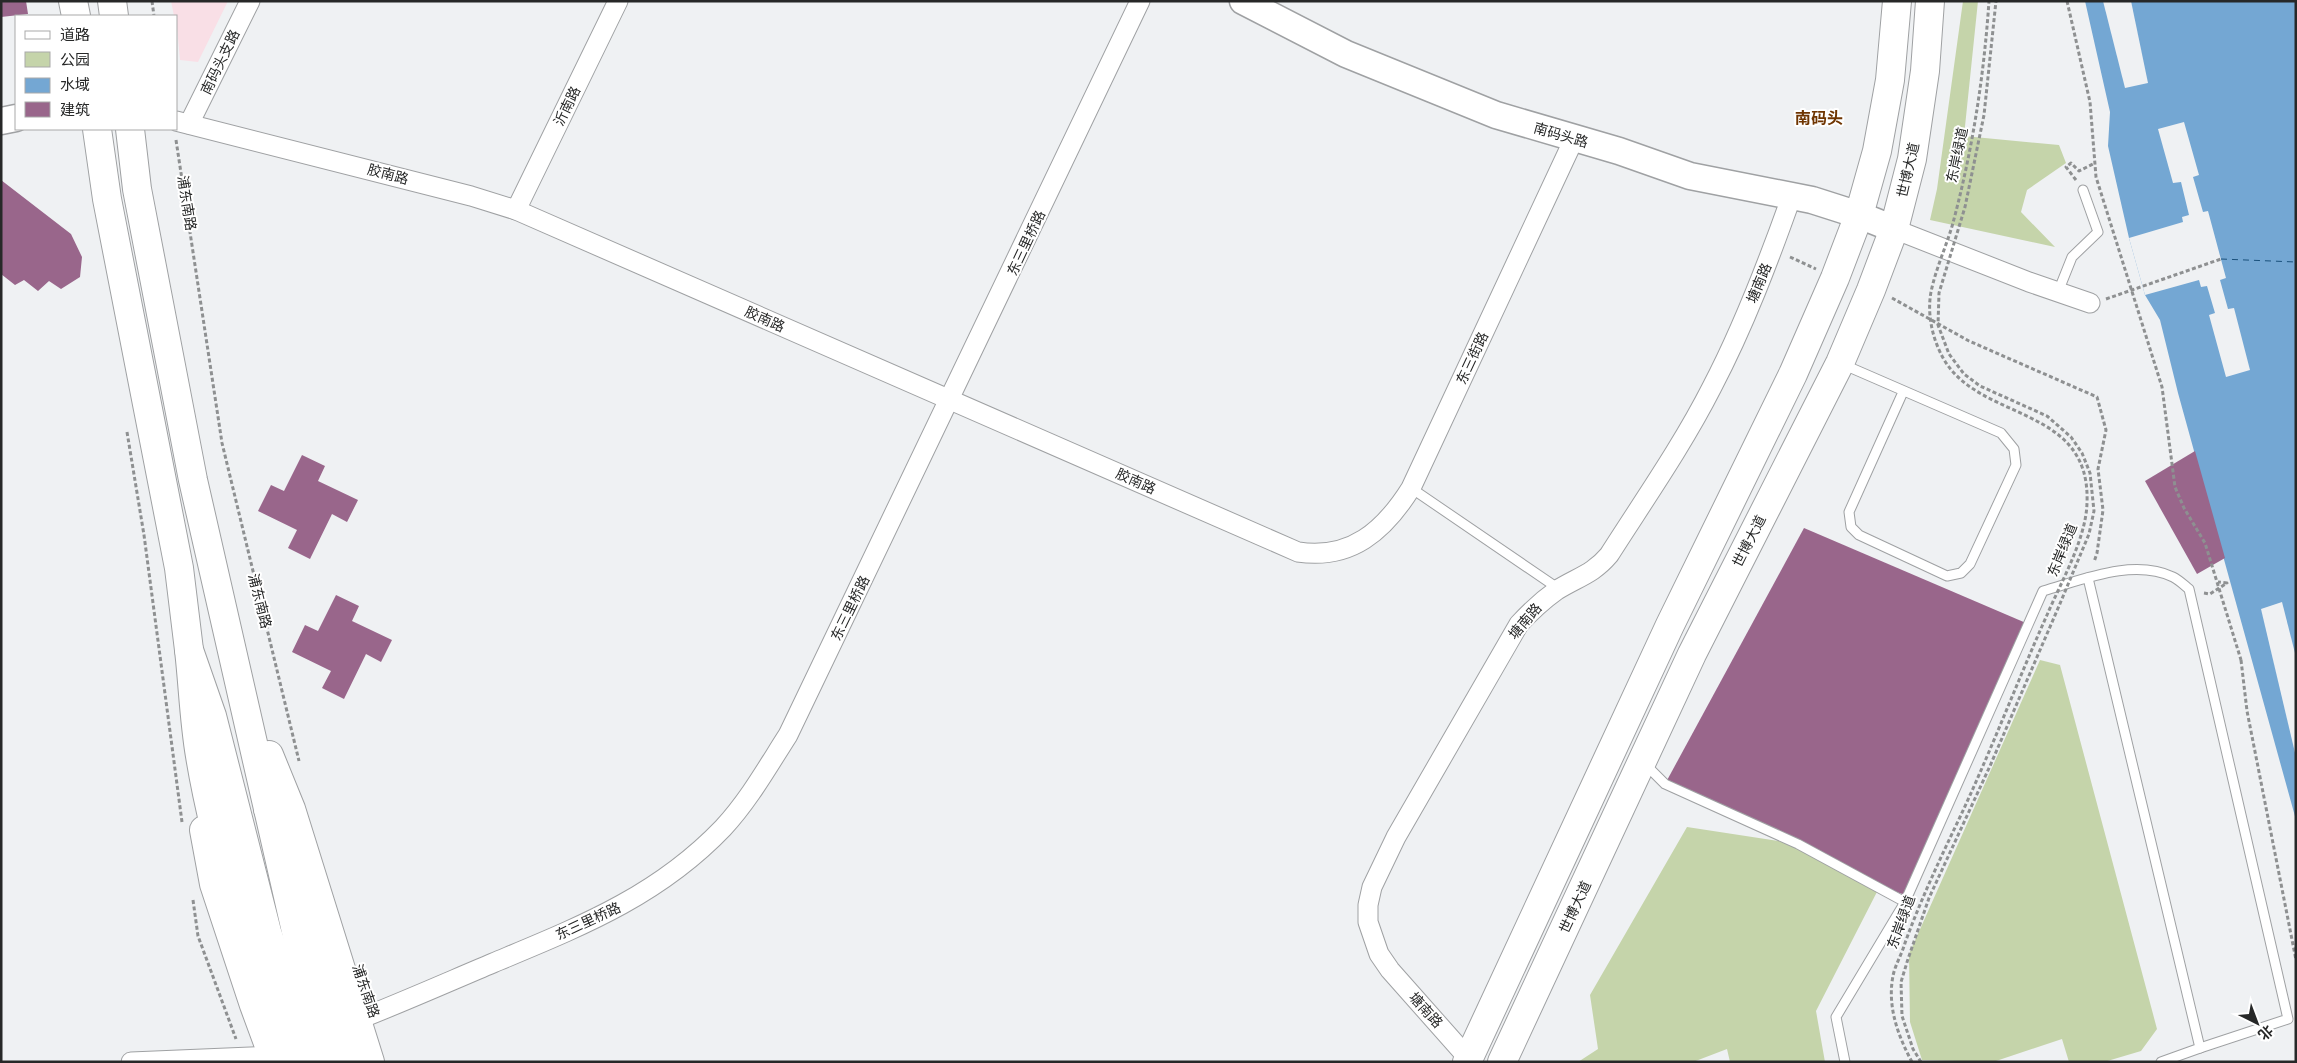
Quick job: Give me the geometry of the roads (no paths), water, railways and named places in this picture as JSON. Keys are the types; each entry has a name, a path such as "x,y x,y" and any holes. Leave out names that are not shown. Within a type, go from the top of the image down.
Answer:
{"main road":[{"path":"73,1 76,15"},
{"path":"112,1 114,15"},
{"path":"1467,1060 1666,634 1793,374 1835,278 1859,215 1877,150 1890,80 1897,1"},
{"name":"世博大道","path":"1502,1062 1692,654 1840,363 1871,290 1894,229 1913,149 1925,71 1930,1"},
{"path":"97,130 107,199 179,568 200,755 222,857 270,1007 280,1060"},
{"name":"浦东南路","path":"130,130 137,189 193,480 308,984 333,1062"},
{"path":"179,568 183,719 212,875 254,1006 280,1060"},
{"path":"189,650 212,716 267,932 311,1062"},
{"name":"浦东南路","path":"238,677 291,809 370,1062"},
{"path":"268,809 303,900 352,1062"}],"street":[{"name":"南码头支路","path":"180,127 250,1"},
{"name":"沂南路","path":"516,210 618,1"},
{"name":"东三里桥路","path":"357,1020 599,918 646,891 688,860 724,827 754,789 788,735 951,400 1140,1"},
{"name":"南码头路","path":"1243,1 1346,54 1496,116 1619,151 1690,176 1792,195 1859,215 1894,229"},
{"path":"1,120 15,118"},
{"name":"胶南路","path":"180,127 471,196 516,210 1298,552 1318,555 1339,552"},
{"name":"东三街路","path":"1339,552 1360,542 1380,527 1397,510 1411,488 1574,139"},
{"name":"塘南路","path":"1467,1060 1390,970 1379,954 1368,922 1368,905 1375,878 1396,837 1506,643 1531,611 1560,589 1598,568 1609,555 1712,388 1773,250 1792,195"},
{"path":"1894,229 2090,304"},
{"path":"130,1062 243,1057 280,1060"}],"lane":[{"path":"2058,292 2072,258 2098,232 2083,190"},
{"path":"1840,363 2000,434 2014,449 2016,465 1970,564 1961,573 1947,576 1859,535 1851,527 1850,512 1903,392"},
{"path":"1411,488 1560,589"},
{"path":"1845,1062 1836,1017 1905,902 2043,591 2121,571 2151,571 2174,577 2189,589 2288,1019 2161,1062"},
{"path":"2088,578 2200,1048"},
{"path":"1642,761 1665,784 1798,844 1905,902"}],"water":[{"path":"2085,1 2296,1 2296,820 2178,393 2160,320 2145,295 2129,238 2108,146 2110,112"}],"district":[{"name":"南码头","path":"1819,118"}]}
